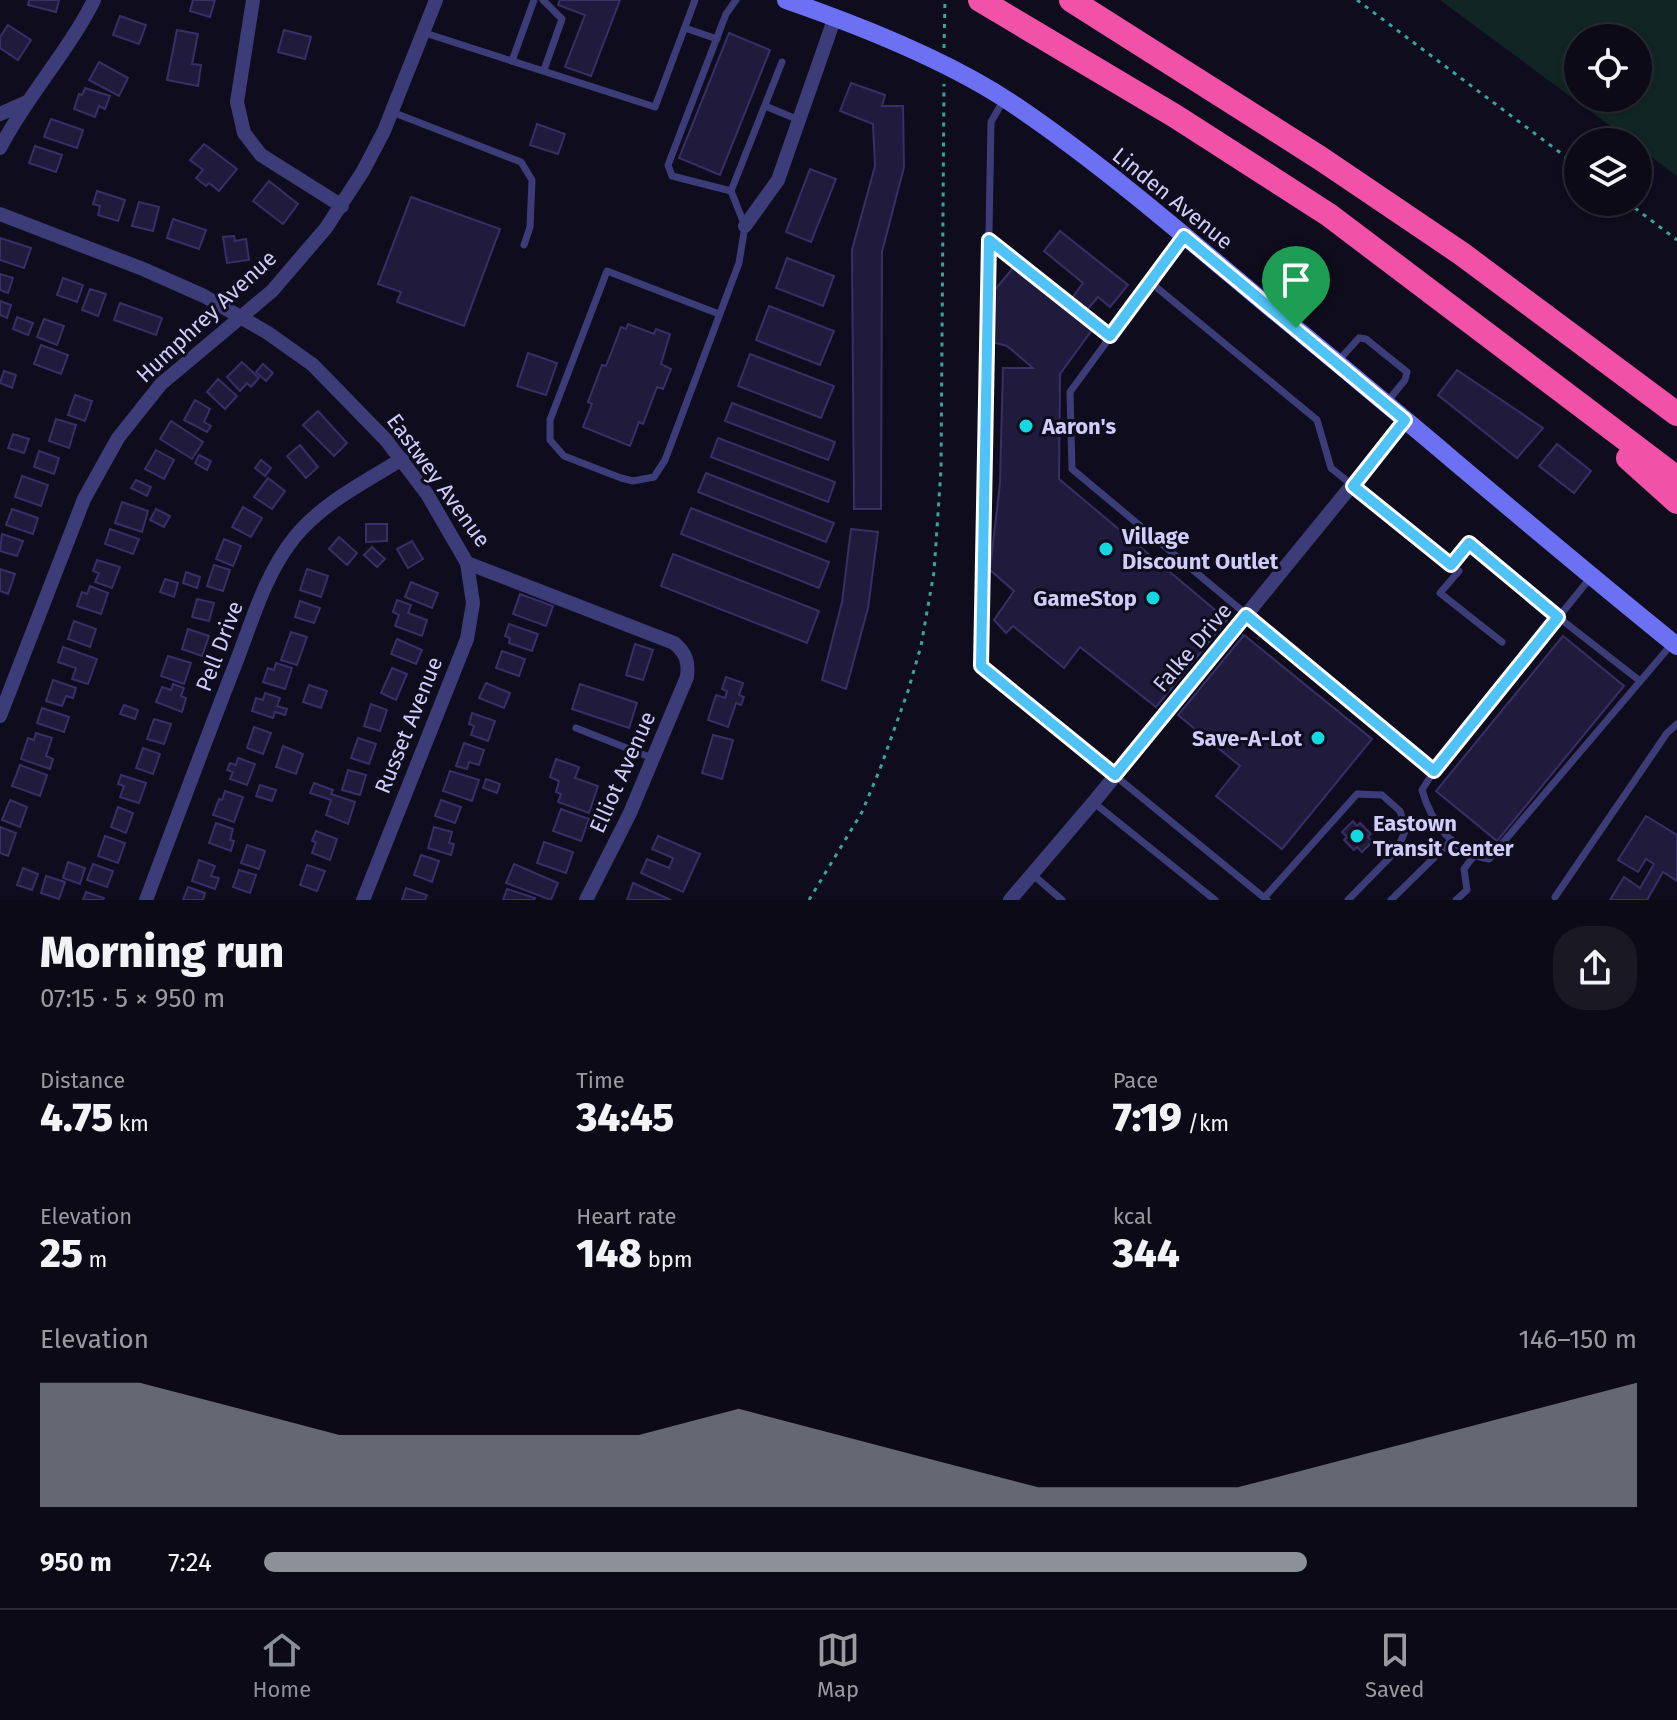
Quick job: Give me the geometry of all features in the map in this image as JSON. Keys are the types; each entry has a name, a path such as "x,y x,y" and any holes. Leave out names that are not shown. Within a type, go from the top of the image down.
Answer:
{"highway":[{"path":"980,0 1175,116 1329,215 1677,478"},
{"path":"1071,0 1677,392"},
{"path":"1462,254 1677,414"},
{"path":"1552,384 1677,502"}],"main road":[{"name":"Linden Avenue","path":"786,0 835,17 955,72 1005,99 1184,236 1675,644"}],"street":[{"path":"0,148 27,102 70,43 94,0"},
{"path":"253,0 237,102 244,133 261,155 342,206"},
{"name":"Humphrey Avenue","path":"0,716 84,499 118,438 138,410 173,372 272,291 342,206 392,112 436,0"},
{"path":"745,226 778,180 835,17"},
{"path":"0,114 27,102"},
{"name":"Eastwey Avenue","path":"0,214 143,269 204,296 242,318 313,365 356,407 402,459 435,507 467,563 674,643 687,659"},
{"name":"Falke Drive","path":"1010,900 1405,420"},
{"name":"Pell Drive","path":"146,900 222,697 281,556 295,536 330,504 402,459"},
{"name":"Russet Avenue","path":"363,900 467,639 473,603 467,563"},
{"name":"Elliot Avenue","path":"586,900 654,759 687,677 687,659"}],"lane":[{"path":"512,61 534,0"},
{"path":"543,0 562,19 544,70"},
{"path":"425,33 655,107 695,0"},
{"path":"731,191 672,176 668,165 726,14 736,0"},
{"path":"685,28 717,39"},
{"path":"719,314 607,271 550,420 548,430 556,449 574,461 633,481 654,477 665,460 739,263 745,226 731,191 782,62"},
{"path":"1005,99 991,122 981,666 1266,899 1357,794 1382,795 1400,811 1406,829 1397,850 1348,900"},
{"path":"765,106 799,120"},
{"path":"392,112 521,162 532,180 530,227 524,245"},
{"path":"1184,236 1070,392 1072,469 1434,771"},
{"path":"989,240 1110,336"},
{"path":"1150,282 1317,420 1331,468 1459,571 1440,593 1502,642"},
{"path":"1337,363 1359,338 1366,339 1407,372 1405,380 1385,404"},
{"path":"1451,565 1469,543 1640,681"},
{"path":"1592,575 1422,790 1437,827 1452,840 1473,857 1489,859 1675,644"},
{"path":"1555,897 1667,733 1677,724"},
{"path":"576,728 654,759"},
{"path":"1093,802 1215,900"},
{"path":"1391,900 1452,840"},
{"path":"1456,900 1467,890 1464,869 1473,857"},
{"path":"1032,874 1062,900"}],"path":[{"path":"944,51 945,0"},
{"path":"1357,0 1564,155"},
{"path":"809,900 862,812 880,769 921,646 934,572 941,470 944,81"},
{"path":"1645,216 1677,240"}],"green space":[{"path":"1440,0 1677,0 1677,176 1652,157 1652,128 1613,128 1591,112 1652,112 1652,24 1564,24 1564,92"}],"building":[{"path":"29,0 59,0 56,12 28,5"},
{"path":"193,0 215,0 210,17 190,11"},
{"path":"560,0 620,0 591,76 565,67 585,15 558,5"},
{"path":"120,16 146,25 139,44 113,35"},
{"path":"8,25 31,40 18,60 0,48 0,37"},
{"path":"177,30 198,34 192,64 201,65 198,86 167,80"},
{"path":"284,30 311,37 305,59 278,52"},
{"path":"729,33 770,50 720,175 679,158"},
{"path":"99,62 128,78 119,96 89,80"},
{"path":"851,83 885,95 882,106 903,106 904,167 882,252 881,509 854,509 852,250 875,166 873,124 840,111"},
{"path":"85,88 110,96 105,109 99,106 95,117 74,109 79,94 82,95"},
{"path":"51,119 83,130 77,148 44,137"},
{"path":"537,124 565,134 558,154 530,145"},
{"path":"204,144 237,169 219,191 196,178 203,170 190,160"},
{"path":"35,146 62,155 56,172 29,163"},
{"path":"810,169 836,179 811,242 786,232"},
{"path":"269,181 298,204 283,224 253,201"},
{"path":"97,191 125,200 118,221 98,215 100,206 93,204"},
{"path":"411,197 500,229 464,326 397,302 401,292 378,284"},
{"path":"139,202 159,207 153,231 132,226"},
{"path":"173,219 206,230 199,249 167,238"},
{"path":"1060,231 1128,285 1110,307 1098,297 1087,310 1072,298 1083,283 1044,251"},
{"path":"234,236 235,241 246,239 249,260 227,263 223,237"},
{"path":"0,238 31,248 24,268 0,260"},
{"path":"787,258 834,276 823,306 776,288"},
{"path":"1013,268 1092,330 1060,374 1059,479 1227,620 1156,707 1080,647 1064,668 1013,626 1006,633 994,620 1014,591 990,570 1000,483 1003,368 1033,368 1007,346 992,342 992,293"},
{"path":"0,274 13,278 8,293 0,290"},
{"path":"63,278 83,285 77,302 57,295"},
{"path":"90,289 106,294 98,316 82,310"},
{"path":"0,301 11,305 7,318 0,315"},
{"path":"120,303 162,318 156,335 114,320"},
{"path":"769,306 834,331 820,365 756,340"},
{"path":"17,317 33,323 28,335 13,329"},
{"path":"44,319 64,326 57,345 37,337"},
{"path":"628,324 654,334 656,329 670,334 661,364 671,369 663,389 657,387 643,424 639,422 630,446 583,427 592,404 588,402 602,365 606,366 621,327 626,329"},
{"path":"41,345 68,355 61,374 34,364"},
{"path":"528,353 557,363 546,395 517,386"},
{"path":"750,354 834,386 821,418 738,386"},
{"path":"242,362 259,378 251,387 247,383 240,391 227,377"},
{"path":"263,364 273,373 266,381 256,372"},
{"path":"1457,370 1543,428 1517,458 1438,395"},
{"path":"4,371 16,375 12,388 0,383"},
{"path":"218,379 237,396 225,409 207,392"},
{"path":"75,395 92,401 85,421 68,415"},
{"path":"195,400 210,409 204,422 211,426 207,432 184,420"},
{"path":"732,403 835,442 828,460 725,421"},
{"path":"318,411 347,443 334,456 303,425"},
{"path":"56,419 76,425 69,448 49,441"},
{"path":"171,421 203,442 192,459 160,439"},
{"path":"13,434 29,439 24,453 8,448"},
{"path":"718,438 835,482 828,502 711,457"},
{"path":"1557,444 1591,471 1574,493 1539,466"},
{"path":"300,445 318,467 306,478 287,456"},
{"path":"156,450 174,460 164,479 145,469"},
{"path":"39,451 59,458 54,474 34,467"},
{"path":"199,455 211,461 207,470 195,463"},
{"path":"261,460 271,468 265,476 255,468"},
{"path":"706,473 834,523 826,542 698,492"},
{"path":"22,476 48,485 41,506 15,497"},
{"path":"268,478 285,491 272,509 254,497"},
{"path":"136,480 151,487 147,496 131,488"},
{"path":"122,502 148,511 142,532 115,523"},
{"path":"243,507 262,518 251,537 232,527"},
{"path":"691,508 829,562 819,588 681,534"},
{"path":"12,509 38,518 33,534 6,525"},
{"path":"156,509 170,516 164,527 150,520"},
{"path":"366,524 387,524 387,541 366,542"},
{"path":"110,529 139,539 133,554 105,544"},
{"path":"851,529 878,532 868,608 846,689 822,680 842,602"},
{"path":"2,534 23,541 17,556 0,551"},
{"path":"339,537 357,553 347,565 329,549"},
{"path":"224,539 241,546 233,566 216,559"},
{"path":"412,541 423,559 408,568 397,549"},
{"path":"372,547 385,559 377,567 364,555"},
{"path":"673,554 819,611 807,643 661,586"},
{"path":"97,560 120,567 112,588 95,582 99,573 93,571"},
{"path":"214,565 230,570 223,591 207,586"},
{"path":"0,569 15,574 8,594 0,591"},
{"path":"307,569 328,576 321,597 300,590"},
{"path":"186,572 200,577 197,588 183,583"},
{"path":"165,579 178,583 174,597 160,592"},
{"path":"411,582 438,593 432,608 405,597"},
{"path":"90,586 108,593 101,614 77,606 82,592 87,594"},
{"path":"520,594 553,606 546,626 513,614"},
{"path":"197,599 214,603 209,621 192,617"},
{"path":"397,600 411,605 408,613 427,620 422,636 395,626 399,615 393,612"},
{"path":"300,601 320,608 314,623 295,617"},
{"path":"74,621 96,629 90,647 68,639"},
{"path":"509,624 538,634 532,651 509,643 510,638 505,636"},
{"path":"188,629 209,636 202,656 182,649"},
{"path":"291,632 307,637 297,665 281,660"},
{"path":"1244,635 1372,739 1282,849 1216,796 1240,766 1178,715"},
{"path":"1563,636 1624,686 1497,841 1436,791"},
{"path":"397,639 422,650 416,664 391,654"},
{"path":"635,644 653,650 643,680 626,675"},
{"path":"63,647 97,659 88,684 72,679 76,668 58,662"},
{"path":"502,651 525,659 519,676 496,668"},
{"path":"168,656 191,663 184,684 161,676"},
{"path":"276,663 292,668 285,689 263,682 268,668 274,670"},
{"path":"392,668 407,674 396,700 381,693"},
{"path":"726,677 743,683 739,695 744,697 741,705 736,703 728,727 708,720 716,695 725,698 727,691 722,689"},
{"path":"53,680 76,688 73,698 66,696 62,706 46,701"},
{"path":"486,683 510,693 504,708 479,698"},
{"path":"173,684 184,688 181,696 186,698 182,712 156,702 162,687 171,690"},
{"path":"580,684 637,703 629,728 572,709"},
{"path":"309,685 327,691 321,708 303,702"},
{"path":"265,693 280,698 277,706 287,709 285,715 275,712 273,718 252,711 256,698 263,700"},
{"path":"371,704 387,710 380,731 364,726"},
{"path":"124,705 138,710 135,719 120,714"},
{"path":"42,708 69,717 64,732 37,723"},
{"path":"472,713 495,721 488,741 471,735 474,726 469,724"},
{"path":"154,719 171,724 164,744 147,739"},
{"path":"254,727 271,733 263,754 247,748"},
{"path":"36,733 52,738 46,756 53,759 50,769 21,759 28,738 34,740"},
{"path":"713,735 733,740 722,779 702,773"},
{"path":"358,738 376,744 369,764 351,758"},
{"path":"464,743 484,750 479,765 469,762 467,769 456,766"},
{"path":"283,746 303,754 296,774 276,767"},
{"path":"143,748 160,754 153,774 136,768"},
{"path":"238,758 255,764 247,785 230,779 233,772 227,770 230,763 236,765"},
{"path":"556,759 579,767 575,778 598,786 589,813 558,802 561,794 556,792 559,781 550,777"},
{"path":"20,765 47,775 40,796 12,786"},
{"path":"348,770 366,775 360,795 342,790"},
{"path":"450,771 479,780 472,801 443,791"},
{"path":"121,775 146,783 139,803 120,797 124,786 118,784"},
{"path":"486,779 500,784 497,793 483,788"},
{"path":"314,783 333,790 331,794 355,802 348,824 326,815 331,800 310,793"},
{"path":"260,785 276,790 272,801 256,796"},
{"path":"225,791 243,797 234,822 213,815"},
{"path":"10,800 27,807 20,827 2,820"},
{"path":"441,800 461,807 455,823 435,816"},
{"path":"118,807 133,813 126,833 111,827"},
{"path":"561,809 589,819 581,841 553,831"},
{"path":"1646,816 1677,835 1677,881 1663,872 1647,900 1610,900 1624,877 1640,888 1654,864 1646,859 1638,872 1618,860"},
{"name":"Eastown Transit Center","path":"1353,821 1357,826 1360,823 1371,834 1368,837 1372,842 1362,852 1357,847 1354,850 1344,840 1347,837 1342,832"},
{"path":"216,823 233,829 231,851 209,843"},
{"path":"0,827 16,833 8,856 0,853"},
{"path":"434,827 452,832 449,843 454,844 451,855 428,848"},
{"path":"316,831 337,839 330,860 312,853"},
{"path":"105,836 125,843 118,863 98,856"},
{"path":"658,836 700,854 683,892 641,873 647,859 669,868 673,858 652,849"},
{"path":"544,842 573,852 566,873 537,863"},
{"path":"247,845 265,851 259,869 241,863"},
{"path":"421,855 439,861 432,882 414,875"},
{"path":"199,860 215,866 211,876 219,878 215,889 192,881"},
{"path":"68,862 85,868 80,884 63,878"},
{"path":"93,864 113,871 107,887 87,880"},
{"path":"514,864 558,883 551,900 506,883"},
{"path":"307,865 325,871 317,891 300,885"},
{"path":"23,868 38,874 32,890 17,885"},
{"path":"239,870 256,875 250,893 233,887"},
{"path":"46,876 65,882 59,899 41,893"},
{"path":"633,883 671,900 627,900"},
{"path":"188,887 205,893 203,900 183,900"},
{"path":"406,888 427,895 425,900 402,900"},
{"path":"507,889 535,898 503,900"},
{"path":"86,892 104,898 83,900"}],"place":[{"name":"Aaron's","path":"1026,426"},
{"name":"Village Discount Outlet","path":"1106,549"},
{"name":"GameStop","path":"1153,598"},
{"name":"Save-A-Lot","path":"1318,738"},
{"name":"Eastown Transit Center","path":"1357,836"}],"route":[{"path":"1184,236 1296,328 1405,420 1353,486 1451,565 1469,543 1558,617 1434,771 1246,615 1115,775 981,666 989,240 1110,336 1184,236"}]}
